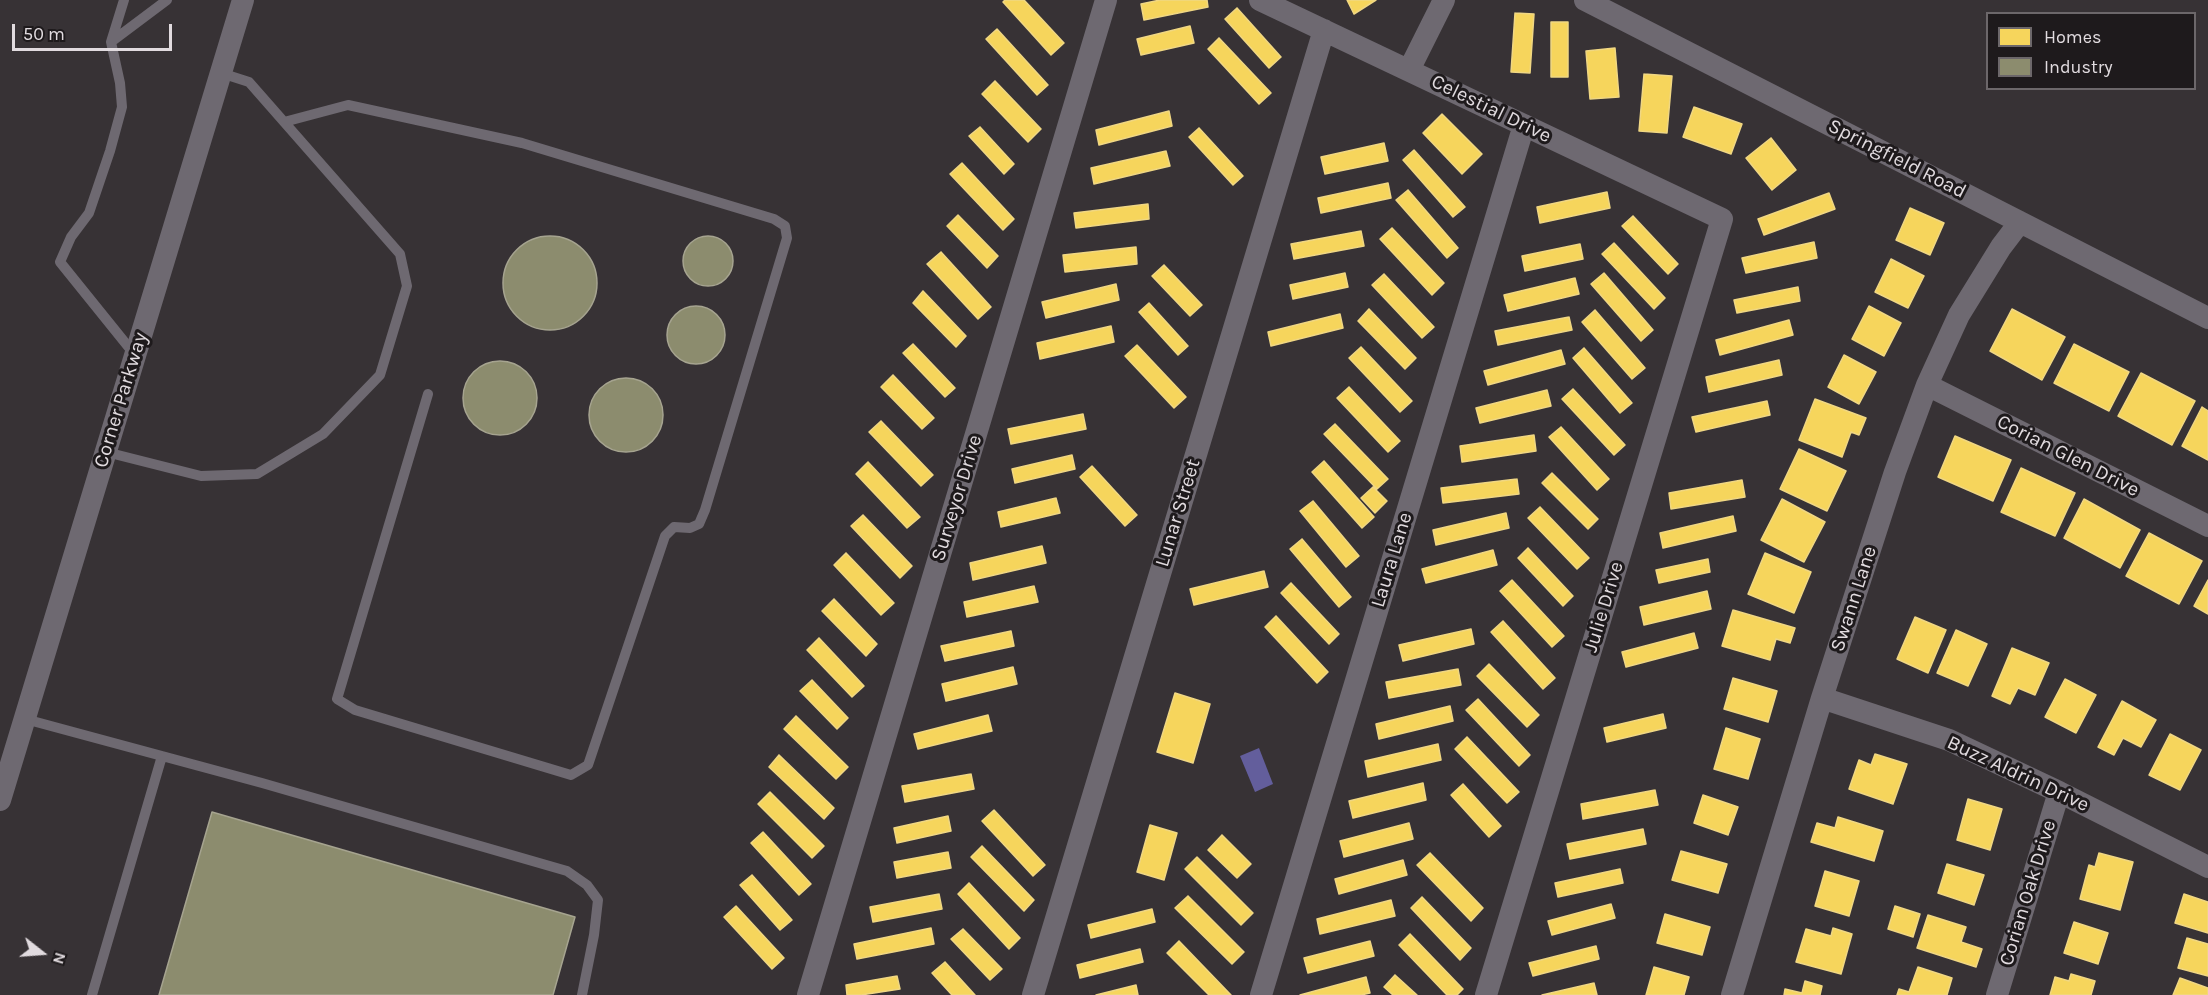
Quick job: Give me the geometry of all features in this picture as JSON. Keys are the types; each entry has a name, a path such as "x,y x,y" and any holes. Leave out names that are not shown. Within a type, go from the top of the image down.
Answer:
{"street":[{"name":"Corner Parkway","path":"0,800 243,0"},
{"name":"Surveyor Drive","path":"808,995 1106,0"},
{"name":"Celestial Drive","path":"1260,0 1722,219"},
{"path":"1409,70 1443,0"},
{"name":"Springfield Road","path":"1586,0 2208,318"},
{"name":"Lunar Street","path":"1033,995 1324,30"},
{"name":"Laura Lane","path":"1261,995 1524,125"},
{"name":"Julie Drive","path":"1486,995 1722,219"},
{"name":"Swann Lane","path":"1732,995 1822,698 1895,472 1927,385 1959,315 2001,247 2020,222"},
{"name":"Corian Glen Drive","path":"1927,385 2208,526"},
{"name":"Buzz Aldrin Drive","path":"1822,698 1948,740 2059,792 2208,867"},
{"name":"Corian Oak Drive","path":"1997,995 2059,792"}],"lane":[{"path":"124,0 111,42 120,83 122,107 89,213 71,237 60,262 135,355"},
{"path":"111,42 167,0"},
{"path":"106,452 201,476 256,474 323,434 380,375 407,286 400,254 249,82 221,73"},
{"path":"284,122 348,105 522,143 774,219 785,226 787,238 705,510 699,524 690,528 674,527 664,536 588,765 571,775 355,710 337,699 428,394"},
{"path":"25,719 567,871 587,885 598,900 594,935 582,995"},
{"path":"92,995 162,756"}],"shaded area":[{"path":"1259,748 1273,784 1255,792 1240,756"}],"building: Homes":[{"path":"1005,0 1024,0 1064,43 1051,55 1003,2"},
{"path":"1160,0 1207,0 1208,7 1144,20 1141,4"},
{"path":"1347,0 1376,0 1354,14"},
{"path":"1237,8 1281,57 1269,68 1225,19"},
{"path":"1515,13 1534,14 1530,73 1511,72"},
{"path":"1551,22 1568,22 1568,77 1551,77"},
{"path":"1190,26 1194,43 1141,55 1137,39"},
{"path":"997,29 1048,85 1037,95 986,39"},
{"path":"1219,38 1271,93 1259,104 1208,49"},
{"path":"1615,48 1619,97 1590,99 1586,51"},
{"path":"1644,74 1672,76 1667,133 1639,131"},
{"path":"995,81 1041,129 1028,142 982,94"},
{"path":"1694,107 1742,124 1731,154 1683,137"},
{"path":"1169,111 1172,126 1099,145 1096,130"},
{"path":"1442,114 1482,154 1462,174 1423,133"},
{"path":"980,127 1014,164 1004,174 969,136"},
{"path":"1199,128 1243,176 1233,185 1189,137"},
{"path":"1771,138 1796,170 1772,190 1746,158"},
{"path":"1384,143 1388,161 1325,174 1321,157"},
{"path":"1414,150 1465,207 1453,217 1403,160"},
{"path":"1166,151 1170,166 1094,184 1091,168"},
{"path":"962,163 1014,219 1003,230 950,174"},
{"path":"1388,183 1391,198 1321,213 1318,198"},
{"path":"1408,190 1458,248 1447,258 1396,200"},
{"path":"1607,192 1610,208 1540,223 1537,207"},
{"path":"1829,193 1835,209 1764,235 1758,219"},
{"path":"1148,204 1149,219 1076,228 1074,213"},
{"path":"1910,208 1944,223 1930,255 1896,240"},
{"path":"958,215 998,256 987,268 947,226"},
{"path":"1633,216 1678,264 1668,274 1622,226"},
{"path":"1392,228 1444,283 1432,295 1380,239"},
{"path":"1361,231 1364,246 1294,259 1291,244"},
{"path":"1814,242 1817,258 1746,273 1742,258"},
{"path":"1614,243 1665,298 1654,309 1602,254"},
{"path":"1580,244 1583,259 1525,271 1522,256"},
{"path":"1136,247 1137,264 1065,272 1063,255"},
{"path":"941,252 991,307 978,319 927,264"},
{"path":"1891,259 1924,276 1908,308 1875,292"},
{"path":"1164,265 1202,305 1190,316 1152,276"},
{"path":"1345,273 1348,287 1293,299 1290,285"},
{"path":"1604,273 1653,330 1641,341 1591,284"},
{"path":"1384,274 1434,327 1422,338 1372,285"},
{"path":"1575,278 1579,294 1508,311 1504,295"},
{"path":"1116,284 1119,300 1046,318 1042,302"},
{"path":"1798,287 1800,301 1737,313 1734,300"},
{"path":"923,291 966,336 956,347 913,303"},
{"path":"1149,303 1188,346 1178,355 1139,312"},
{"path":"1869,306 1901,323 1884,356 1852,339"},
{"path":"1369,309 1416,358 1405,369 1358,321"},
{"path":"2012,309 2065,337 2042,380 1990,351"},
{"path":"1595,310 1645,368 1632,379 1582,322"},
{"path":"1340,314 1343,328 1271,346 1268,332"},
{"path":"1569,317 1572,330 1498,345 1495,331"},
{"path":"1789,320 1793,335 1720,355 1716,340"},
{"path":"1111,326 1114,342 1040,359 1037,343"},
{"path":"913,344 955,388 945,397 903,353"},
{"path":"2074,344 2129,372 2109,411 2054,383"},
{"path":"1137,345 1186,397 1174,408 1125,356"},
{"path":"1361,347 1412,401 1400,412 1349,358"},
{"path":"1584,348 1632,403 1620,413 1573,358"},
{"path":"1561,350 1565,364 1488,385 1484,371"},
{"path":"1844,355 1876,372 1859,404 1828,387"},
{"path":"1779,360 1782,375 1709,392 1706,377"},
{"path":"2141,373 2195,401 2172,445 2118,416"},
{"path":"893,375 934,418 922,429 881,387"},
{"path":"1349,387 1400,441 1388,452 1337,398"},
{"path":"1573,389 1625,445 1614,455 1562,399"},
{"path":"1547,390 1551,406 1480,423 1476,408"},
{"path":"1815,399 1866,418 1859,435 1851,432 1842,457 1799,440"},
{"path":"1767,401 1770,415 1696,432 1692,417"},
{"path":"2202,407 2208,411 2208,460 2182,446"},
{"path":"1083,414 1086,429 1011,444 1008,429"},
{"path":"881,421 933,475 921,486 869,432"},
{"path":"1335,424 1388,479 1377,489 1324,434"},
{"path":"1561,427 1609,479 1597,490 1549,437"},
{"path":"1534,435 1536,451 1462,462 1460,446"},
{"path":"1955,436 2011,460 1993,501 1938,477"},
{"path":"1799,449 1846,471 1827,511 1780,489"},
{"path":"1072,455 1075,469 1015,483 1012,469"},
{"path":"1324,461 1374,517 1362,528 1312,472"},
{"path":"868,462 920,517 907,528 856,474"},
{"path":"1092,466 1137,515 1125,526 1080,477"},
{"path":"2021,468 2075,493 2055,536 2001,512"},
{"path":"1552,473 1598,519 1588,529 1542,483"},
{"path":"1517,479 1519,494 1443,503 1441,488"},
{"path":"1742,480 1745,497 1671,509 1669,493"},
{"path":"1373,487 1387,501 1375,513 1361,498"},
{"path":"1056,498 1060,513 1001,527 998,512"},
{"path":"1782,499 1825,522 1804,562 1761,540"},
{"path":"2084,499 2140,530 2120,568 2064,538"},
{"path":"1313,501 1359,556 1346,567 1300,511"},
{"path":"1540,507 1589,558 1577,569 1528,518"},
{"path":"1506,513 1509,528 1436,545 1433,530"},
{"path":"863,515 912,566 900,578 851,526"},
{"path":"1733,516 1736,531 1663,548 1660,533"},
{"path":"2149,533 2202,561 2179,604 2126,576"},
{"path":"1302,539 1351,597 1339,607 1290,549"},
{"path":"1042,546 1046,563 973,580 970,563"},
{"path":"1528,548 1573,596 1563,606 1518,558"},
{"path":"1493,550 1497,565 1426,583 1422,569"},
{"path":"846,553 894,603 881,615 834,565"},
{"path":"1765,553 1811,572 1794,613 1748,594"},
{"path":"1708,559 1710,572 1659,583 1656,570"},
{"path":"1264,571 1268,587 1194,605 1190,589"},
{"path":"1512,580 1564,636 1552,647 1500,591"},
{"path":"2208,580 2208,614 2194,606"},
{"path":"1291,583 1339,634 1329,644 1281,593"},
{"path":"1034,586 1038,602 967,617 964,602"},
{"path":"1707,591 1711,609 1644,625 1640,607"},
{"path":"834,599 877,644 866,656 822,611"},
{"path":"1733,610 1795,628 1790,643 1776,639 1770,660 1722,646"},
{"path":"1276,616 1328,672 1317,683 1265,627"},
{"path":"1915,617 1946,630 1928,673 1897,659"},
{"path":"1503,621 1555,678 1543,689 1491,632"},
{"path":"1471,629 1474,644 1403,661 1399,645"},
{"path":"1956,630 1987,644 1968,686 1937,673"},
{"path":"1011,631 1014,646 945,661 941,646"},
{"path":"1694,633 1698,648 1626,667 1622,652"},
{"path":"819,638 864,686 852,697 807,650"},
{"path":"2012,648 2049,663 2035,695 2018,688 2010,704 1992,696"},
{"path":"1489,664 1539,715 1527,727 1477,676"},
{"path":"1013,667 1017,684 946,701 942,684"},
{"path":"1458,669 1461,685 1389,698 1386,682"},
{"path":"1733,678 1777,691 1768,722 1724,709"},
{"path":"2065,679 2096,695 2076,733 2045,717"},
{"path":"812,680 848,718 837,729 800,691"},
{"path":"1175,693 1210,704 1193,763 1157,752"},
{"path":"1478,699 1530,755 1519,766 1466,710"},
{"path":"2122,701 2156,720 2141,747 2123,738 2114,755 2098,747"},
{"path":"1450,706 1453,721 1379,739 1376,724"},
{"path":"1663,714 1666,728 1607,742 1604,728"},
{"path":"988,715 992,731 918,749 914,734"},
{"path":"796,716 848,767 836,779 784,729"},
{"path":"1726,728 1760,739 1748,779 1714,769"},
{"path":"2170,734 2201,750 2180,790 2149,775"},
{"path":"1467,737 1519,792 1507,803 1455,749"},
{"path":"1438,744 1441,760 1368,777 1365,761"},
{"path":"1875,754 1907,764 1893,804 1849,789 1859,760 1871,765"},
{"path":"779,755 834,808 824,819 769,767"},
{"path":"971,774 974,789 905,802 902,786"},
{"path":"1423,783 1426,800 1353,818 1349,801"},
{"path":"1463,784 1501,826 1489,837 1451,795"},
{"path":"1655,790 1658,805 1583,819 1581,804"},
{"path":"770,792 824,846 812,858 758,804"},
{"path":"1703,795 1738,807 1728,835 1694,823"},
{"path":"1968,799 2002,809 1990,850 1957,840"},
{"path":"994,810 1045,865 1033,876 982,821"},
{"path":"948,816 951,831 897,843 894,828"},
{"path":"1838,817 1883,831 1874,861 1811,842 1817,823 1835,828"},
{"path":"1409,823 1413,839 1344,857 1340,841"},
{"path":"1150,825 1177,833 1164,880 1137,872"},
{"path":"1643,829 1646,844 1570,859 1567,844"},
{"path":"763,832 811,884 799,895 751,843"},
{"path":"1222,835 1251,864 1237,878 1208,850"},
{"path":"982,846 1034,900 1024,911 971,857"},
{"path":"1681,851 1727,864 1718,893 1672,880"},
{"path":"948,852 951,868 897,878 894,862"},
{"path":"1430,853 1483,908 1471,921 1417,865"},
{"path":"2099,853 2133,862 2120,910 2080,899 2089,865 2095,867"},
{"path":"1197,857 1253,913 1241,925 1185,869"},
{"path":"1403,860 1407,875 1339,894 1335,879"},
{"path":"1947,864 1984,875 1974,905 1938,893"},
{"path":"1620,869 1623,883 1558,897 1555,883"},
{"path":"1825,871 1859,881 1849,916 1815,906"},
{"path":"752,875 792,920 780,930 740,885"},
{"path":"969,883 1020,938 1009,949 958,894"},
{"path":"939,894 942,909 873,922 870,907"},
{"path":"2184,894 2208,902 2208,933 2175,923"},
{"path":"1188,896 1244,952 1232,964 1175,908"},
{"path":"1422,897 1471,948 1460,960 1411,908"},
{"path":"1391,900 1395,916 1320,934 1317,919"},
{"path":"1611,904 1615,918 1552,935 1548,921"},
{"path":"736,906 784,958 772,969 724,917"},
{"path":"1895,906 1920,914 1913,937 1888,929"},
{"path":"1152,909 1155,922 1091,938 1088,925"},
{"path":"1665,914 1710,927 1702,955 1657,943"},
{"path":"1928,915 1966,927 1961,942 1982,949 1976,967 1917,948"},
{"path":"2074,922 2108,933 2098,964 2064,953"},
{"path":"931,928 934,944 857,959 854,944"},
{"path":"1833,928 1852,934 1841,974 1796,962 1806,929 1831,936"},
{"path":"963,929 1002,969 990,980 951,939"},
{"path":"1410,934 1463,989 1457,995 1447,995 1399,945"},
{"path":"2187,938 2208,944 2208,976 2178,968"},
{"path":"1179,941 1231,995 1209,995 1167,953"},
{"path":"1370,941 1374,956 1308,973 1304,958"},
{"path":"1596,946 1599,959 1533,976 1529,963"},
{"path":"1140,949 1143,962 1080,978 1077,965"},
{"path":"945,962 975,995 952,995 932,973"},
{"path":"1654,967 1689,977 1684,995 1646,995"},
{"path":"1918,967 1952,978 1947,995 1897,995 1899,989 1909,992"},
{"path":"2071,974 2095,981 2091,995 2050,995 2055,977 2069,981"},
{"path":"1395,975 1417,995 1393,995 1384,987"},
{"path":"897,976 900,989 847,995 846,985"},
{"path":"1366,977 1370,993 1300,995"},
{"path":"2180,978 2208,988 2208,995 2173,995"},
{"path":"1805,981 1822,986 1820,995 1784,995 1785,989 1802,993"},
{"path":"1594,983 1597,995 1542,995"},
{"path":"1136,985 1138,995 1096,995"}],"building: Industry":[{"path":"550,236 568,239 583,250 594,265 597,283 594,301 583,316 568,327 550,330 532,327 517,316 506,301 503,283 506,265 517,250 532,239"},
{"path":"703,236 713,236 726,243 733,256 733,266 726,279 713,286 703,286 694,282 687,275 683,266 683,256 687,247 694,240"},
{"path":"696,306 707,308 720,319 725,335 723,346 712,359 696,364 685,362 672,351 667,335 669,324 680,311"},
{"path":"500,361 514,364 526,372 534,384 537,398 534,412 526,424 514,432 500,435 486,432 474,424 466,412 463,398 466,384 474,372 486,364"},
{"path":"626,378 640,381 652,389 660,401 663,415 660,429 652,441 640,449 626,452 612,449 600,441 592,429 589,415 592,401 600,389 612,381"},
{"path":"212,812 575,917 553,995 159,995"}]}
